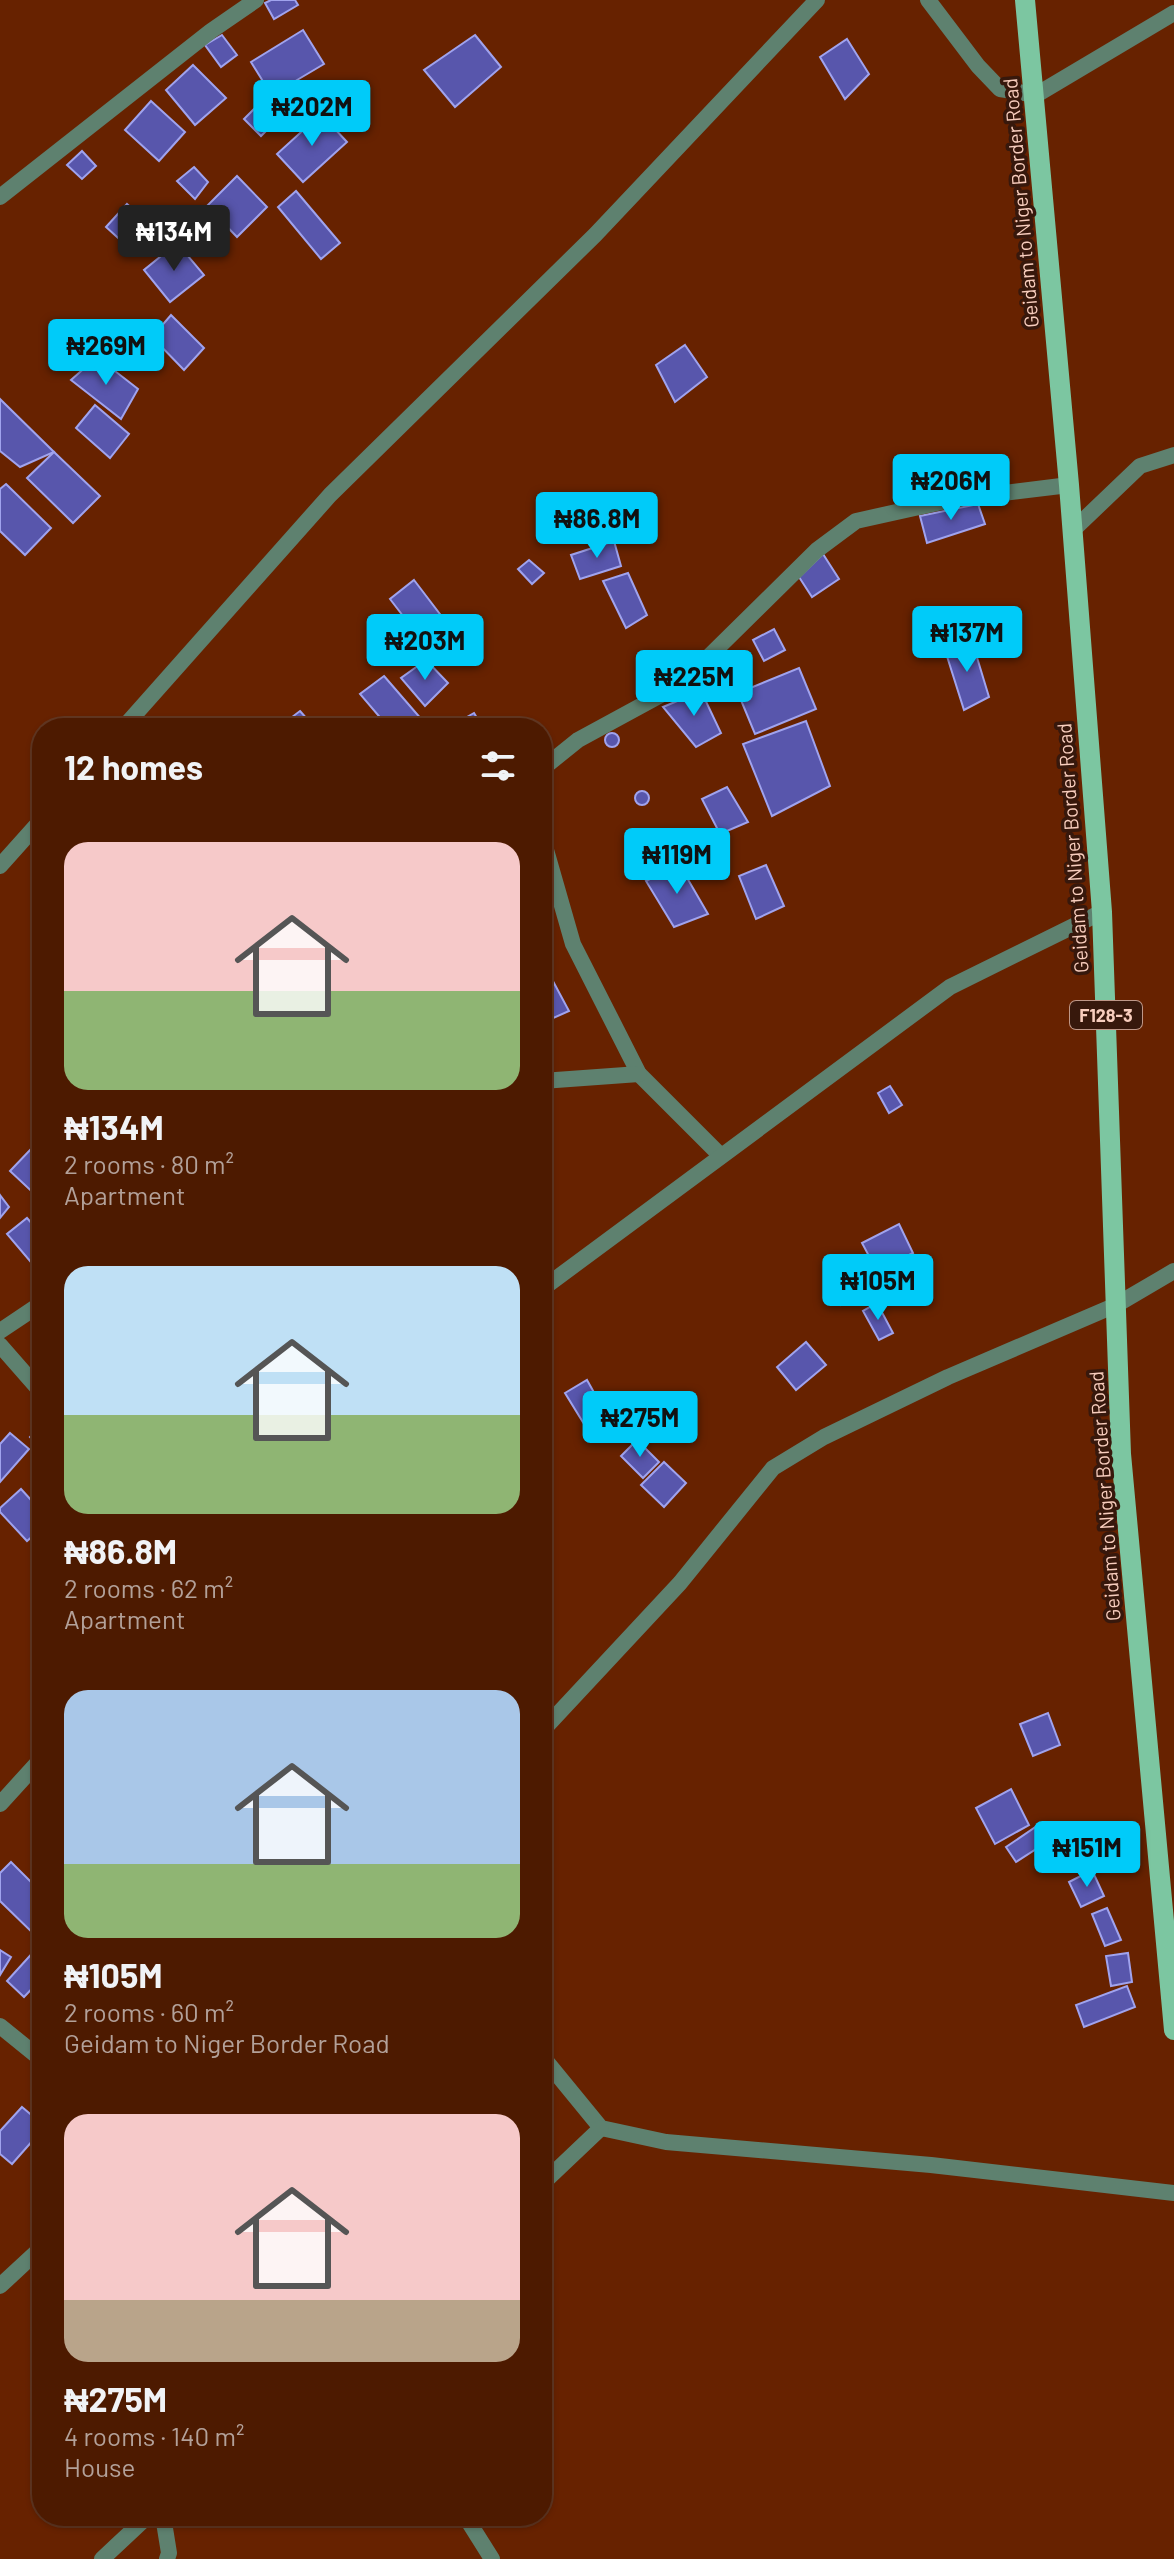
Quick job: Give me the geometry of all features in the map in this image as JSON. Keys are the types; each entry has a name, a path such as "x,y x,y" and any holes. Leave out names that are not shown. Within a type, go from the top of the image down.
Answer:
{"main road":[{"name":"Geidam to Niger Border Road","path":"1025,0 1069,485 1102,912 1121,1454 1169,1914 1174,2030"}],"street":[{"path":"0,197 211,31 256,0"},
{"path":"132,718 330,495 595,235 817,0"},
{"path":"928,0 1000,89 1036,95 1168,17 1173,0"},
{"path":"1072,531 1140,466 1174,455"},
{"path":"552,761 578,740 681,684 817,550 856,521 955,499 1069,485"},
{"path":"0,866 32,830"},
{"path":"552,871 573,944 639,1074 721,1156"},
{"path":"552,1282 950,987 1102,912"},
{"path":"552,1080 639,1074"},
{"path":"552,1720 680,1583 773,1468 824,1437 948,1377 1116,1305 1174,1271"},
{"path":"0,1331 32,1310"},
{"path":"0,1345 32,1382"},
{"path":"0,1804 32,1769"},
{"path":"0,2026 32,2052"},
{"path":"552,2068 601,2128 666,2142 931,2165 1174,2193"},
{"path":"552,2175 601,2128"},
{"path":"0,2286 32,2256"},
{"path":"102,2559 137,2526"},
{"path":"165,2526 169,2553 167,2559"},
{"path":"471,2526 492,2559"}],"building":[{"path":"295,0 298,5 274,19 265,3"},
{"path":"303,30 324,64 292,83 302,100 282,112 251,62"},
{"path":"222,35 237,55 221,67 205,45"},
{"path":"475,35 501,67 455,107 424,70"},
{"path":"847,39 869,74 845,99 820,57"},
{"path":"193,65 226,98 195,125 166,90"},
{"path":"151,101 185,132 159,161 125,130"},
{"path":"261,102 278,119 261,136 244,119"},
{"path":"321,114 347,142 303,182 277,154"},
{"path":"82,151 96,166 82,179 67,165"},
{"path":"194,167 208,182 195,199 177,181"},
{"path":"237,176 267,207 237,237 207,206"},
{"path":"296,191 340,243 321,259 278,207"},
{"path":"127,204 148,223 127,246 106,227"},
{"path":"177,243 204,275 170,302 144,270"},
{"path":"171,315 204,348 184,370 152,337"},
{"path":"685,345 707,377 675,402 656,365"},
{"path":"97,357 138,389 121,419 71,380"},
{"path":"0,399 54,452 20,467 0,451"},
{"path":"95,405 129,434 110,458 76,428"},
{"path":"54,452 100,496 73,523 27,478"},
{"path":"6,484 51,528 25,555 0,531 0,489"},
{"path":"978,504 985,524 927,543 920,516"},
{"path":"614,541 621,566 580,579 571,555"},
{"path":"823,554 839,579 812,597 799,577"},
{"path":"529,560 544,573 532,584 518,569"},
{"path":"628,573 647,615 626,628 603,581"},
{"path":"414,580 452,630 430,651 390,599"},
{"path":"774,629 785,650 764,661 753,640"},
{"path":"972,641 989,697 964,710 945,650"},
{"path":"426,660 448,683 425,706 401,678"},
{"path":"799,668 816,709 755,734 738,693"},
{"path":"384,676 420,718 380,718 360,694"},
{"path":"701,691 721,733 696,747 663,707"},
{"path":"300,711 306,718 291,718"},
{"path":"806,721 830,786 772,816 743,744"},
{"path":"612,733 619,740 612,747 605,740"},
{"path":"727,787 748,822 720,834 702,799"},
{"path":"642,791 649,798 642,805 635,798"},
{"path":"679,864 708,914 674,927 646,881"},
{"path":"766,865 784,906 756,919 739,876"},
{"path":"552,979 569,1011 552,1019"},
{"path":"890,1086 902,1105 889,1113 878,1093"},
{"path":"32,1148 32,1192 10,1171"},
{"path":"0,1195 9,1207 0,1218"},
{"path":"27,1218 32,1224 32,1259 30,1261 7,1234"},
{"path":"899,1224 913,1253 877,1271 862,1243"},
{"path":"850,1263 865,1293 841,1305 826,1274"},
{"path":"877,1303 893,1333 879,1340 863,1311"},
{"path":"806,1342 826,1365 796,1390 777,1367"},
{"path":"587,1380 605,1412 584,1424 565,1393"},
{"path":"10,1433 29,1449 0,1482 0,1444"},
{"path":"637,1440 659,1462 643,1478 621,1456"},
{"path":"664,1462 686,1483 664,1507 641,1485"},
{"path":"21,1489 32,1501 32,1537 27,1541 0,1512 0,1508"},
{"path":"1048,1713 1060,1745 1033,1756 1020,1724"},
{"path":"1011,1789 1029,1825 995,1844 976,1808"},
{"path":"1037,1826 1047,1842 1016,1862 1006,1847"},
{"path":"11,1862 32,1883 32,1932 0,1901 0,1873"},
{"path":"1092,1870 1104,1896 1081,1907 1069,1882"},
{"path":"1107,1908 1121,1940 1105,1946 1092,1914"},
{"path":"0,1950 11,1957 0,1975"},
{"path":"1128,1953 1132,1982 1111,1986 1106,1956"},
{"path":"32,1954 32,1989 24,1997 7,1981"},
{"path":"1127,1986 1135,2007 1084,2027 1076,2005"},
{"path":"22,2107 32,2116 32,2141 12,2164 0,2154 0,2131"}]}
